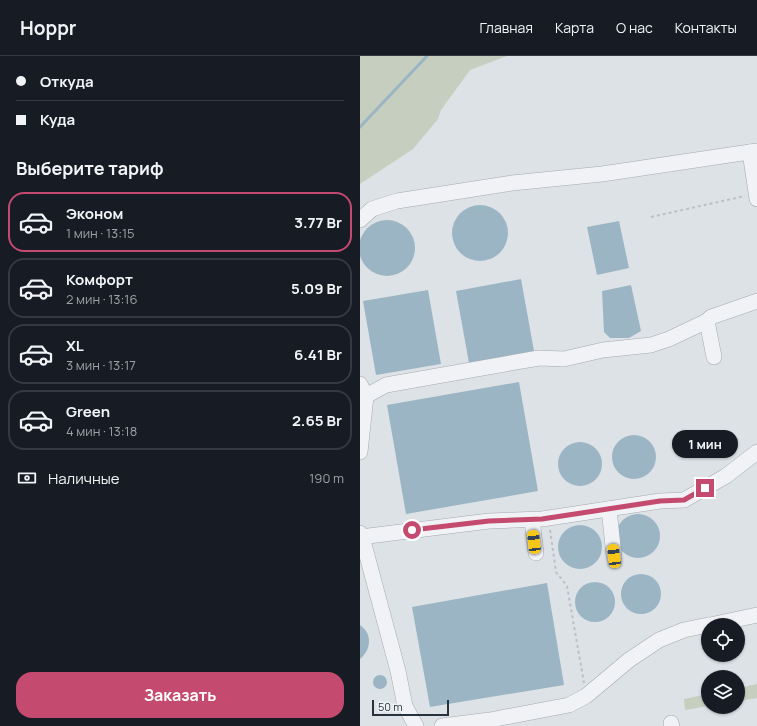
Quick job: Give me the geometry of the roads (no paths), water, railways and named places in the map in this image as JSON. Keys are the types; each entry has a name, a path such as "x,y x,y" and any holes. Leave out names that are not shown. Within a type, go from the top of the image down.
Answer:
{"lane":[{"path":"360,220 372,209 397,201 512,183 602,174 754,151 756,196"},
{"path":"360,452 363,390 393,383 539,358 564,360 603,350 651,346 707,321 711,317 757,301"},
{"path":"707,321 714,357"},
{"path":"416,726 406,706 398,671 361,536 489,521 532,520 660,501 684,500 726,476 757,452"},
{"path":"608,509 614,556"},
{"path":"532,520 536,553"},
{"path":"745,618 757,616"},
{"path":"442,726 490,720 569,705 586,696 628,660 659,640 684,630 701,627"}],"water":[{"path":"475,205 485,205 500,213 506,222 508,233 506,244 500,253 485,261 475,261 464,256 457,249 452,238 452,228 457,217 464,210"},
{"path":"382,220 392,220 403,225 410,232 415,243 415,253 410,264 403,271 392,276 382,276 371,271 364,264 360,256 360,240 364,232 371,225"},
{"path":"619,221 629,268 597,275 587,227"},
{"path":"521,279 534,351 469,363 456,291"},
{"path":"631,285 641,331 629,338 610,338 604,332 602,291"},
{"path":"428,290 441,364 376,375 363,301"},
{"path":"519,382 538,491 406,514 387,405"},
{"path":"634,435 646,439 652,445 656,457 652,469 646,475 634,479 622,475 616,469 612,457 616,445 622,439"},
{"path":"580,442 592,446 598,452 602,464 598,476 592,482 580,486 568,482 562,476 558,464 562,452 568,446"},
{"path":"638,514 650,518 656,524 660,536 656,548 650,554 638,558 626,554 620,548 616,536 620,524 626,518"},
{"path":"580,525 592,529 598,535 602,547 598,559 592,565 580,569 568,565 562,559 558,547 562,535 568,529"},
{"path":"645,574 652,577 658,583 661,594 660,602 652,611 645,614 637,614 630,611 622,602 621,590 624,583 633,575"},
{"path":"599,582 606,585 612,591 615,602 614,610 606,619 599,622 591,622 584,619 576,610 575,598 578,591 587,583"},
{"path":"547,583 564,685 430,707 412,607"},
{"path":"360,625 367,633 369,642 364,655 360,659"},
{"path":"380,675 385,677 387,682 385,687 380,689 375,687 373,682 375,677"}],"waterway":[{"path":"360,127 427,56"}]}
